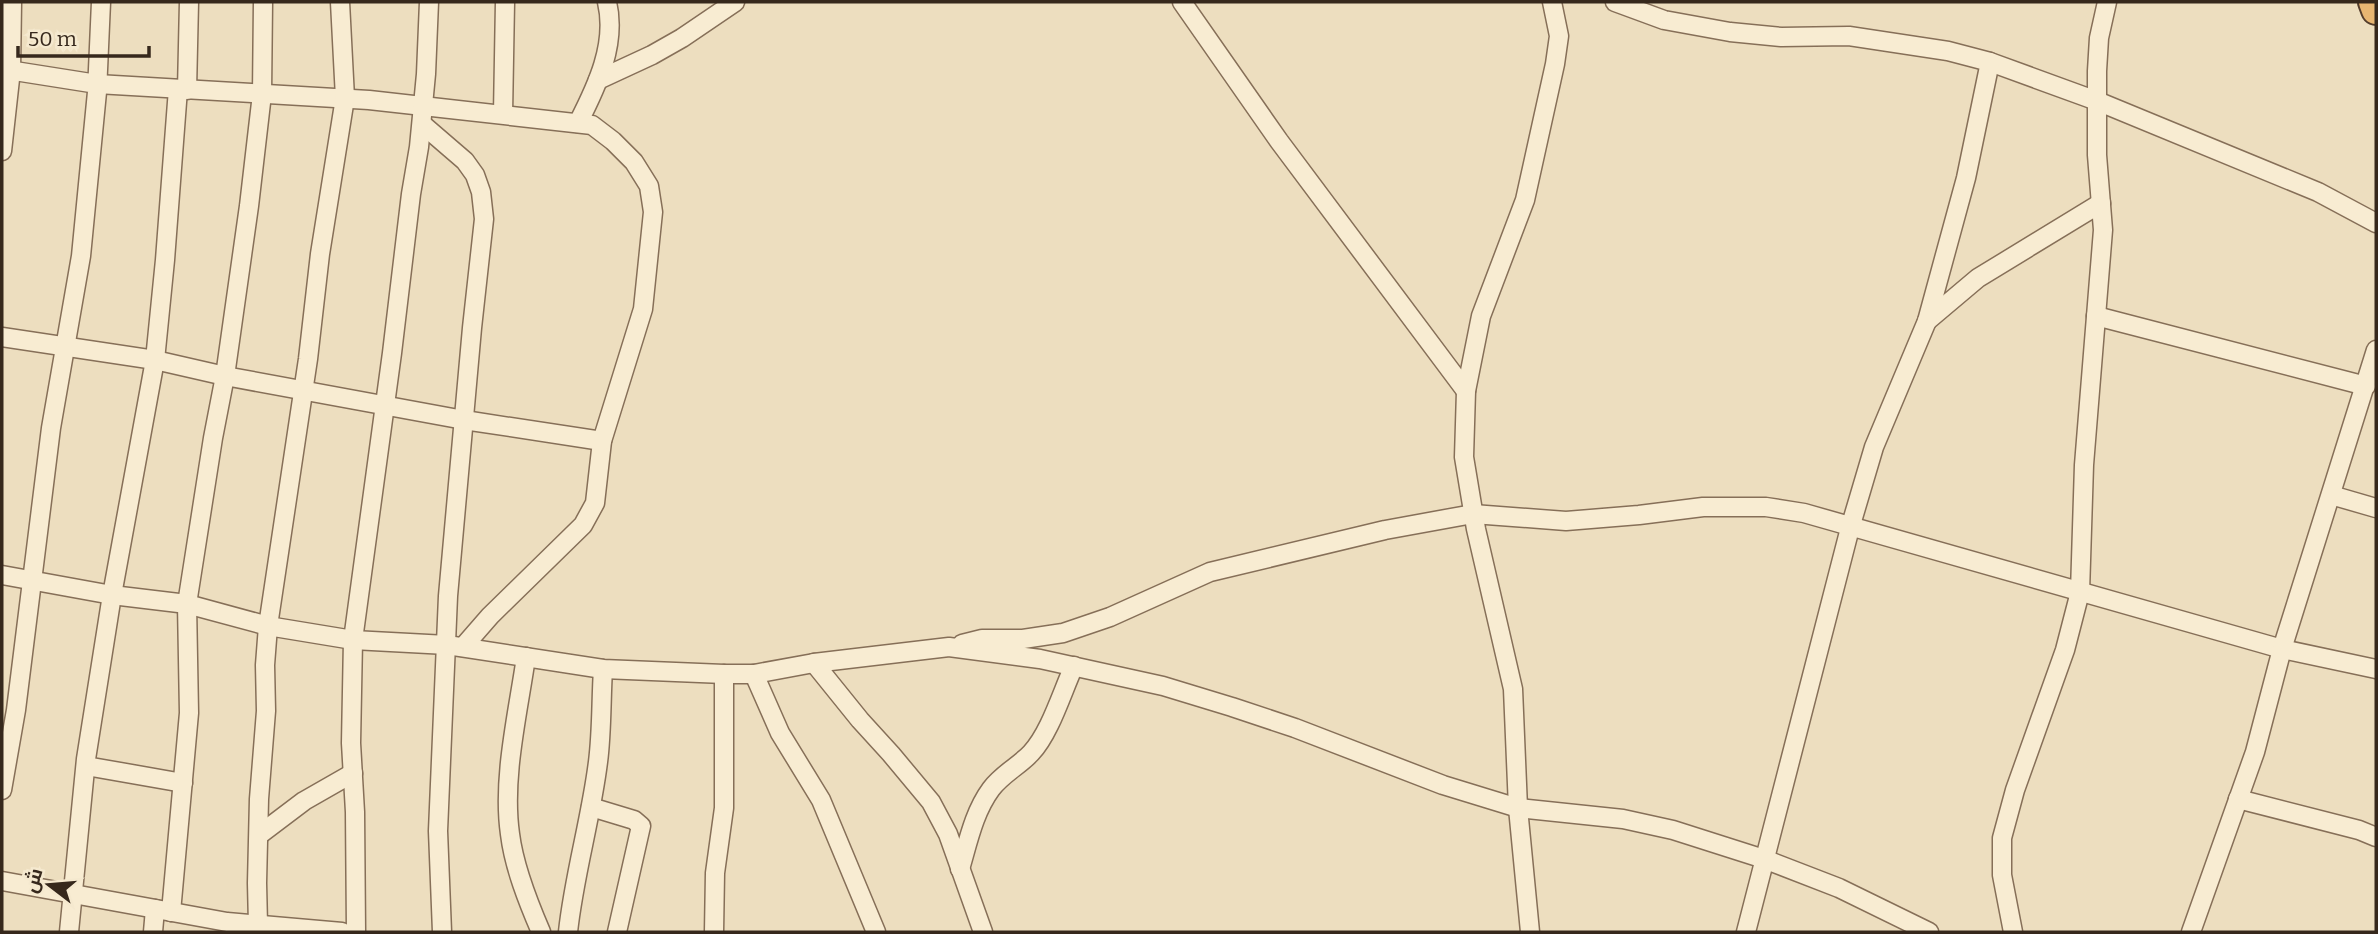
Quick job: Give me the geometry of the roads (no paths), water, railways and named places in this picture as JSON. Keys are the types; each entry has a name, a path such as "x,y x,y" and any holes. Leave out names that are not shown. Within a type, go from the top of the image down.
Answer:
{"highway":[{"path":"2373,2 2376,10"}],"street":[{"path":"2,151 12,2"},
{"path":"2,790 16,710 51,428 81,256 97,84 101,2"},
{"path":"69,932 86,766 112,595 155,360 189,2"},
{"path":"153,932 163,911 183,783 189,713 187,604 213,438 226,376 262,94 263,2"},
{"path":"258,925 257,883 267,711 265,665 268,626 320,254 345,98 340,2"},
{"path":"356,932 351,731 353,640 422,124 429,2"},
{"path":"503,114 505,2"},
{"path":"578,123 605,60 610,29 607,2"},
{"path":"598,80 682,38 735,2"},
{"path":"1182,2 1279,141 1466,391"},
{"path":"1530,932 1518,808 1513,690 1473,514 1464,457 1466,391 1481,316 1525,200 1549,91 1559,36 1552,2"},
{"path":"1615,2 1664,20 1730,33 1781,37 1849,36 1948,51 1990,62 2097,101 2318,192 2376,223"},
{"path":"2013,932 2001,875 2002,838 2015,790 2065,650 2080,592 2084,465 2103,230 2097,155 2099,38 2108,2"},
{"path":"1745,932 1850,528 1874,447 1927,321 1966,178 1990,62"},
{"path":"6,69 97,84 345,98 592,125 634,162 649,186 653,212 643,309 603,441 595,503 583,526 455,646"},
{"path":"422,124 465,161 475,175 481,192 484,219 450,559 455,646 438,831 442,932"},
{"path":"1927,321 1978,278 2101,203"},
{"path":"2096,316 2366,386"},
{"path":"2,337 155,360 384,406 603,441"},
{"path":"2191,932 2255,752 2282,649 2376,350"},
{"path":"2331,495 2376,508"},
{"path":"2,575 112,595 187,604 268,626 353,640 455,646 603,669 754,674 814,663 949,647 982,639 1023,639 1063,633 1110,617 1210,572 1385,530 1473,514 1566,521 1703,507 1766,507 1804,513 2282,649 2376,668"},
{"path":"949,647 1040,659 1163,686 1306,732 1444,785 1518,808 1623,819 1673,830 1764,859 1839,888 1929,932"},
{"path":"526,656 508,788 509,831 532,912 541,932"},
{"path":"814,663 931,802 948,834 983,932"},
{"path":"960,869 979,808 991,788 1031,753 1043,736 1074,666"},
{"path":"568,932 572,897 599,760 603,669"},
{"path":"713,932 715,873 724,808 724,674"},
{"path":"754,674 780,733 821,800 876,932"},
{"path":"86,766 183,783"},
{"path":"259,835 304,801 353,773"},
{"path":"2238,799 2359,830 2376,837"},
{"path":"591,807 634,820 641,826 617,932"},
{"path":"2,881 120,901 227,927 258,925 342,932"}]}
